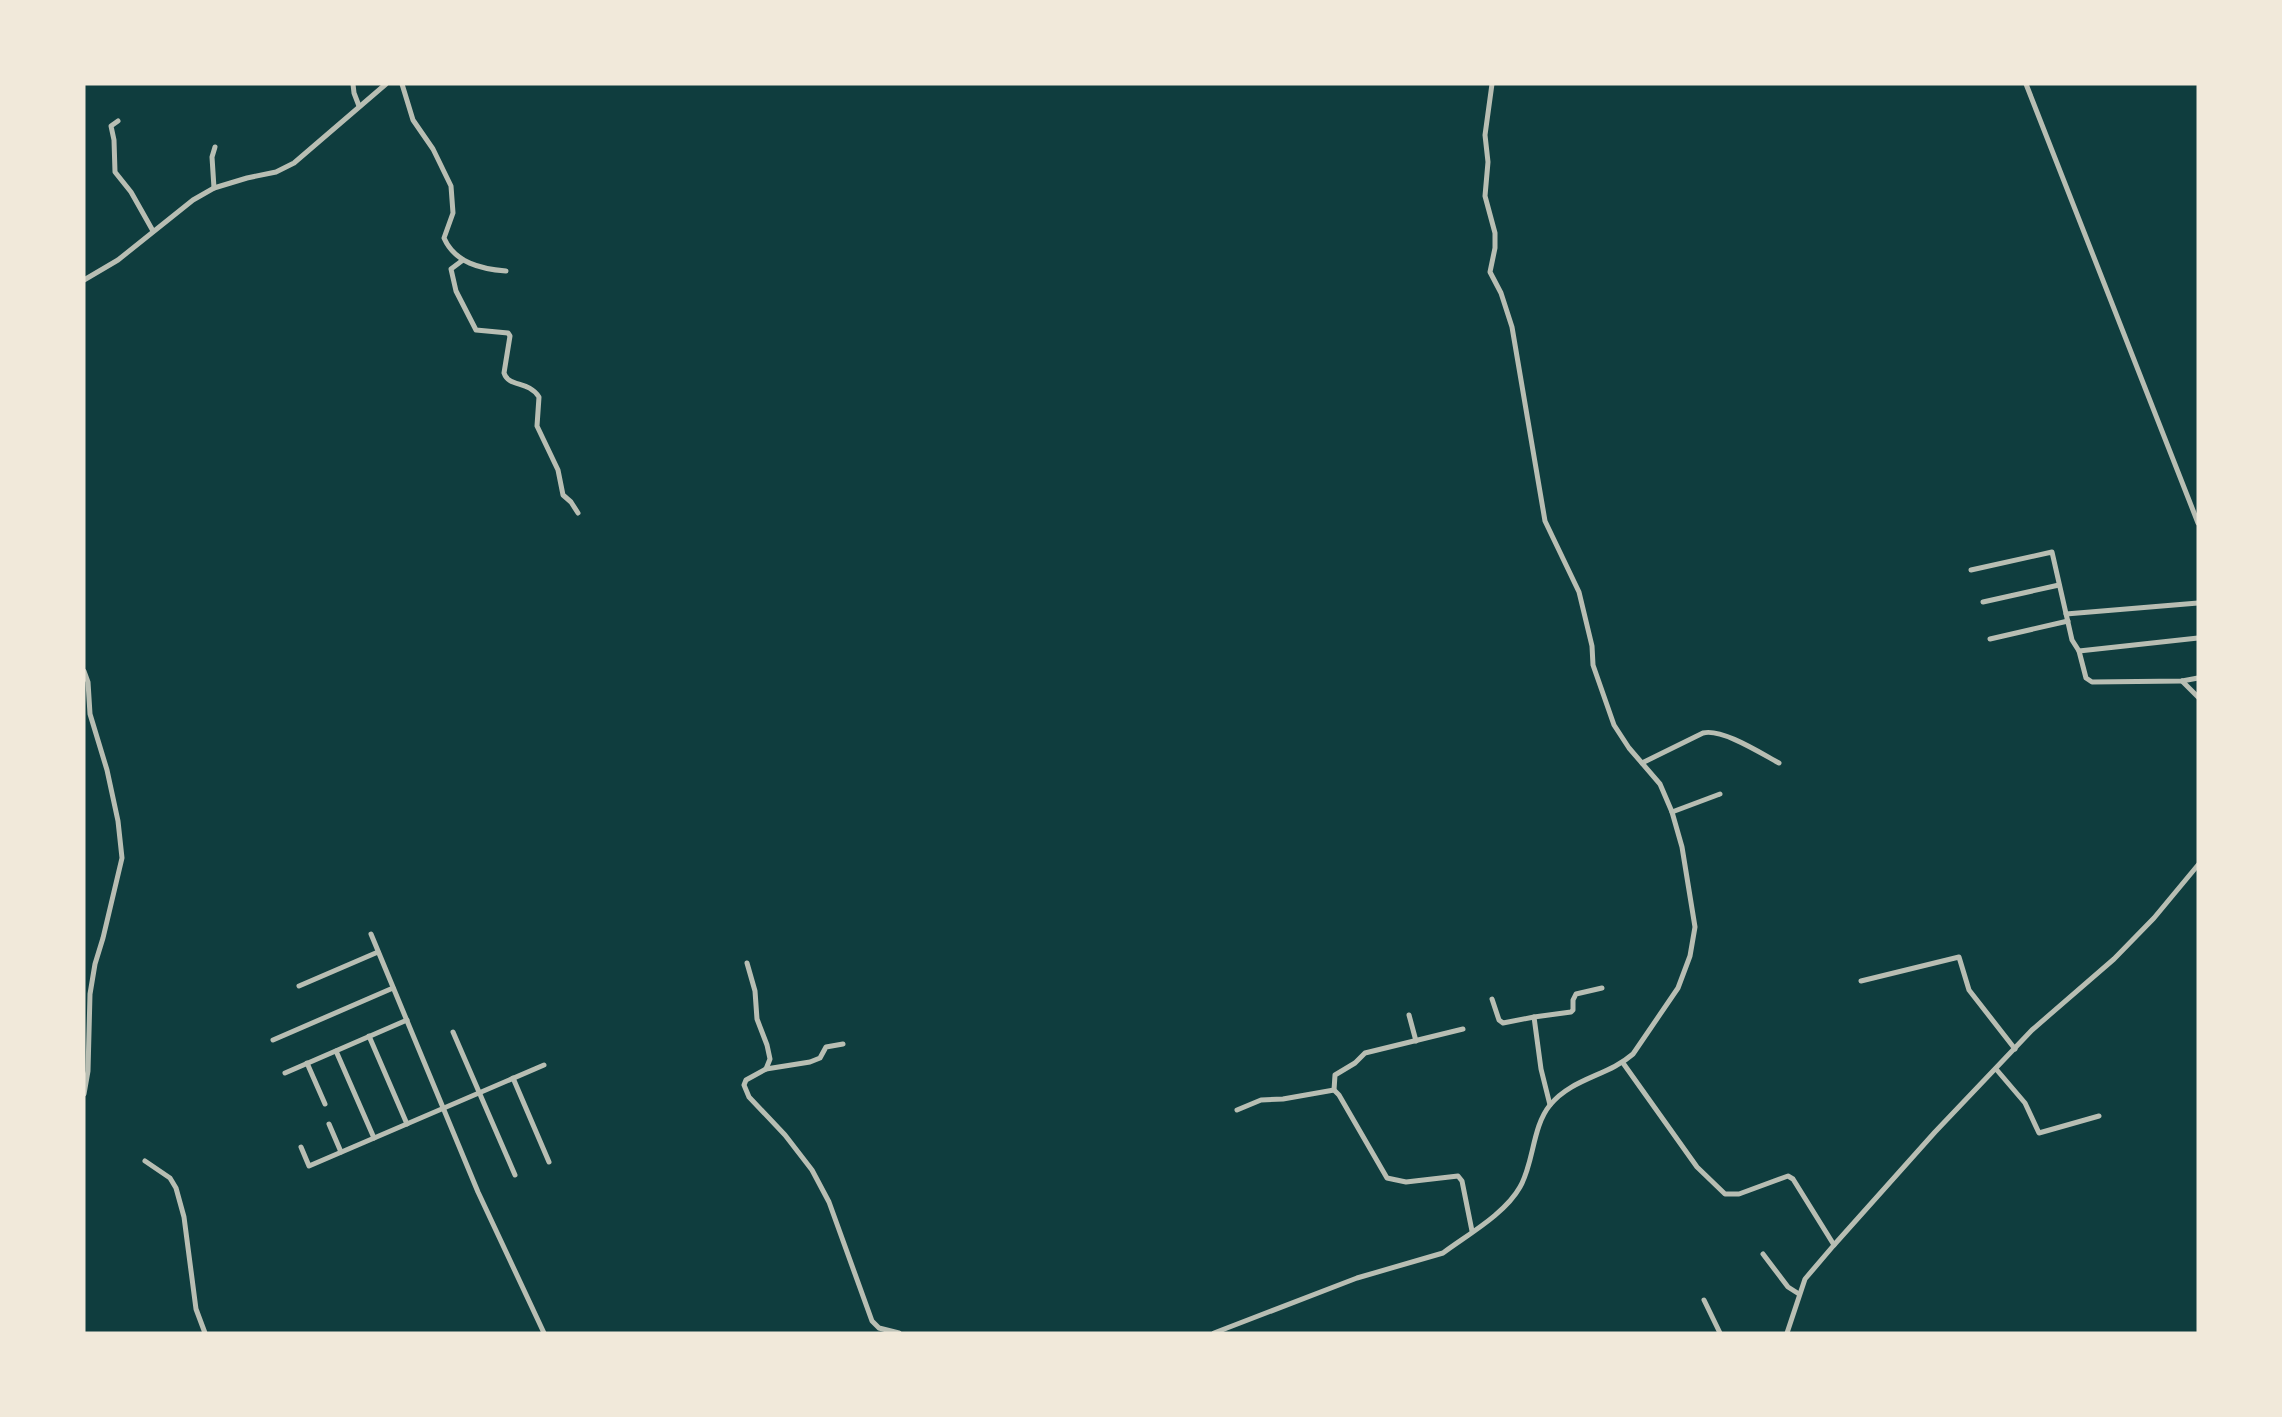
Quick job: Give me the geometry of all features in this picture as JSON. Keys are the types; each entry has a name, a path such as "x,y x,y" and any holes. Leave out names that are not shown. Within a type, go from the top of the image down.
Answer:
{"street":[{"path":"353,84 359,106"},
{"path":"84,280 118,260 193,200 214,188 276,172 294,163 386,84"},
{"path":"402,84 413,120 433,149 451,186 453,213 444,238 450,248 463,260 477,267 506,271"},
{"path":"1214,1333 1367,1275 1433,1258 1504,1208 1520,1187 1542,1120 1550,1105 1571,1087 1623,1063 1633,1054 1678,988 1694,941 1695,927 1682,848 1672,812 1660,784 1614,725 1593,665 1592,646 1579,592 1545,521 1542,509 1512,327 1501,293 1490,272 1495,248 1495,233 1485,196 1488,162 1485,135 1492,84"},
{"path":"2026,84 2198,523"},
{"path":"118,121 111,126 115,172 131,192 153,231"},
{"path":"214,188 212,157 215,147"},
{"path":"463,260 451,269 456,291 476,330 508,333 510,336 506,378 508,381 532,387 539,397 537,426 558,470 563,495 578,513"},
{"path":"1971,570 2052,552 2072,640 2079,651 2086,678 2092,682 2182,681 2198,678"},
{"path":"1983,602 2060,585"},
{"path":"2066,614 2198,603"},
{"path":"1990,639 2068,621"},
{"path":"2079,651 2198,638"},
{"path":"84,671 88,682 90,714 107,770 118,820 122,858 95,964 90,994 88,1071 84,1094"},
{"path":"2182,681 2198,697"},
{"path":"1642,763 1710,731 1745,745 1779,763"},
{"path":"1672,812 1720,794"},
{"path":"1787,1333 1805,1279 1834,1245 1935,1132 2049,1015 2114,959 2154,918 2198,865"},
{"path":"371,934 478,1192 544,1333"},
{"path":"299,986 378,952"},
{"path":"1861,981 1959,957 1969,990 2015,1049"},
{"path":"747,963 756,991 757,1019 770,1059 766,1069"},
{"path":"273,1040 393,988"},
{"path":"1492,999 1501,1022 1571,1012 1574,1010 1573,1000 1576,994 1602,988"},
{"path":"1409,1015 1416,1041"},
{"path":"1534,1017 1541,1069 1550,1105"},
{"path":"285,1073 406,1020"},
{"path":"1463,1029 1365,1053 1355,1063 1335,1075 1334,1090 1387,1178 1406,1182 1458,1176 1462,1180 1472,1231"},
{"path":"453,1032 515,1175"},
{"path":"369,1036 407,1124"},
{"path":"843,1044 826,1047 820,1058 810,1062 766,1069 746,1080 744,1085 749,1097 785,1135 812,1170 829,1202 872,1321 879,1328 899,1333"},
{"path":"336,1051 374,1138"},
{"path":"307,1063 325,1104"},
{"path":"1623,1063 1697,1167 1725,1194 1738,1194 1788,1176 1793,1179 1834,1245"},
{"path":"301,1147 309,1166 544,1065"},
{"path":"1996,1069 2025,1103 2039,1133 2099,1116"},
{"path":"513,1078 549,1162"},
{"path":"1237,1110 1261,1100 1283,1099 1334,1090"},
{"path":"329,1124 341,1152"},
{"path":"145,1161 170,1178 179,1195 184,1216 196,1309 205,1333"},
{"path":"1763,1254 1788,1287 1799,1294"},
{"path":"1704,1300 1720,1333"}]}
